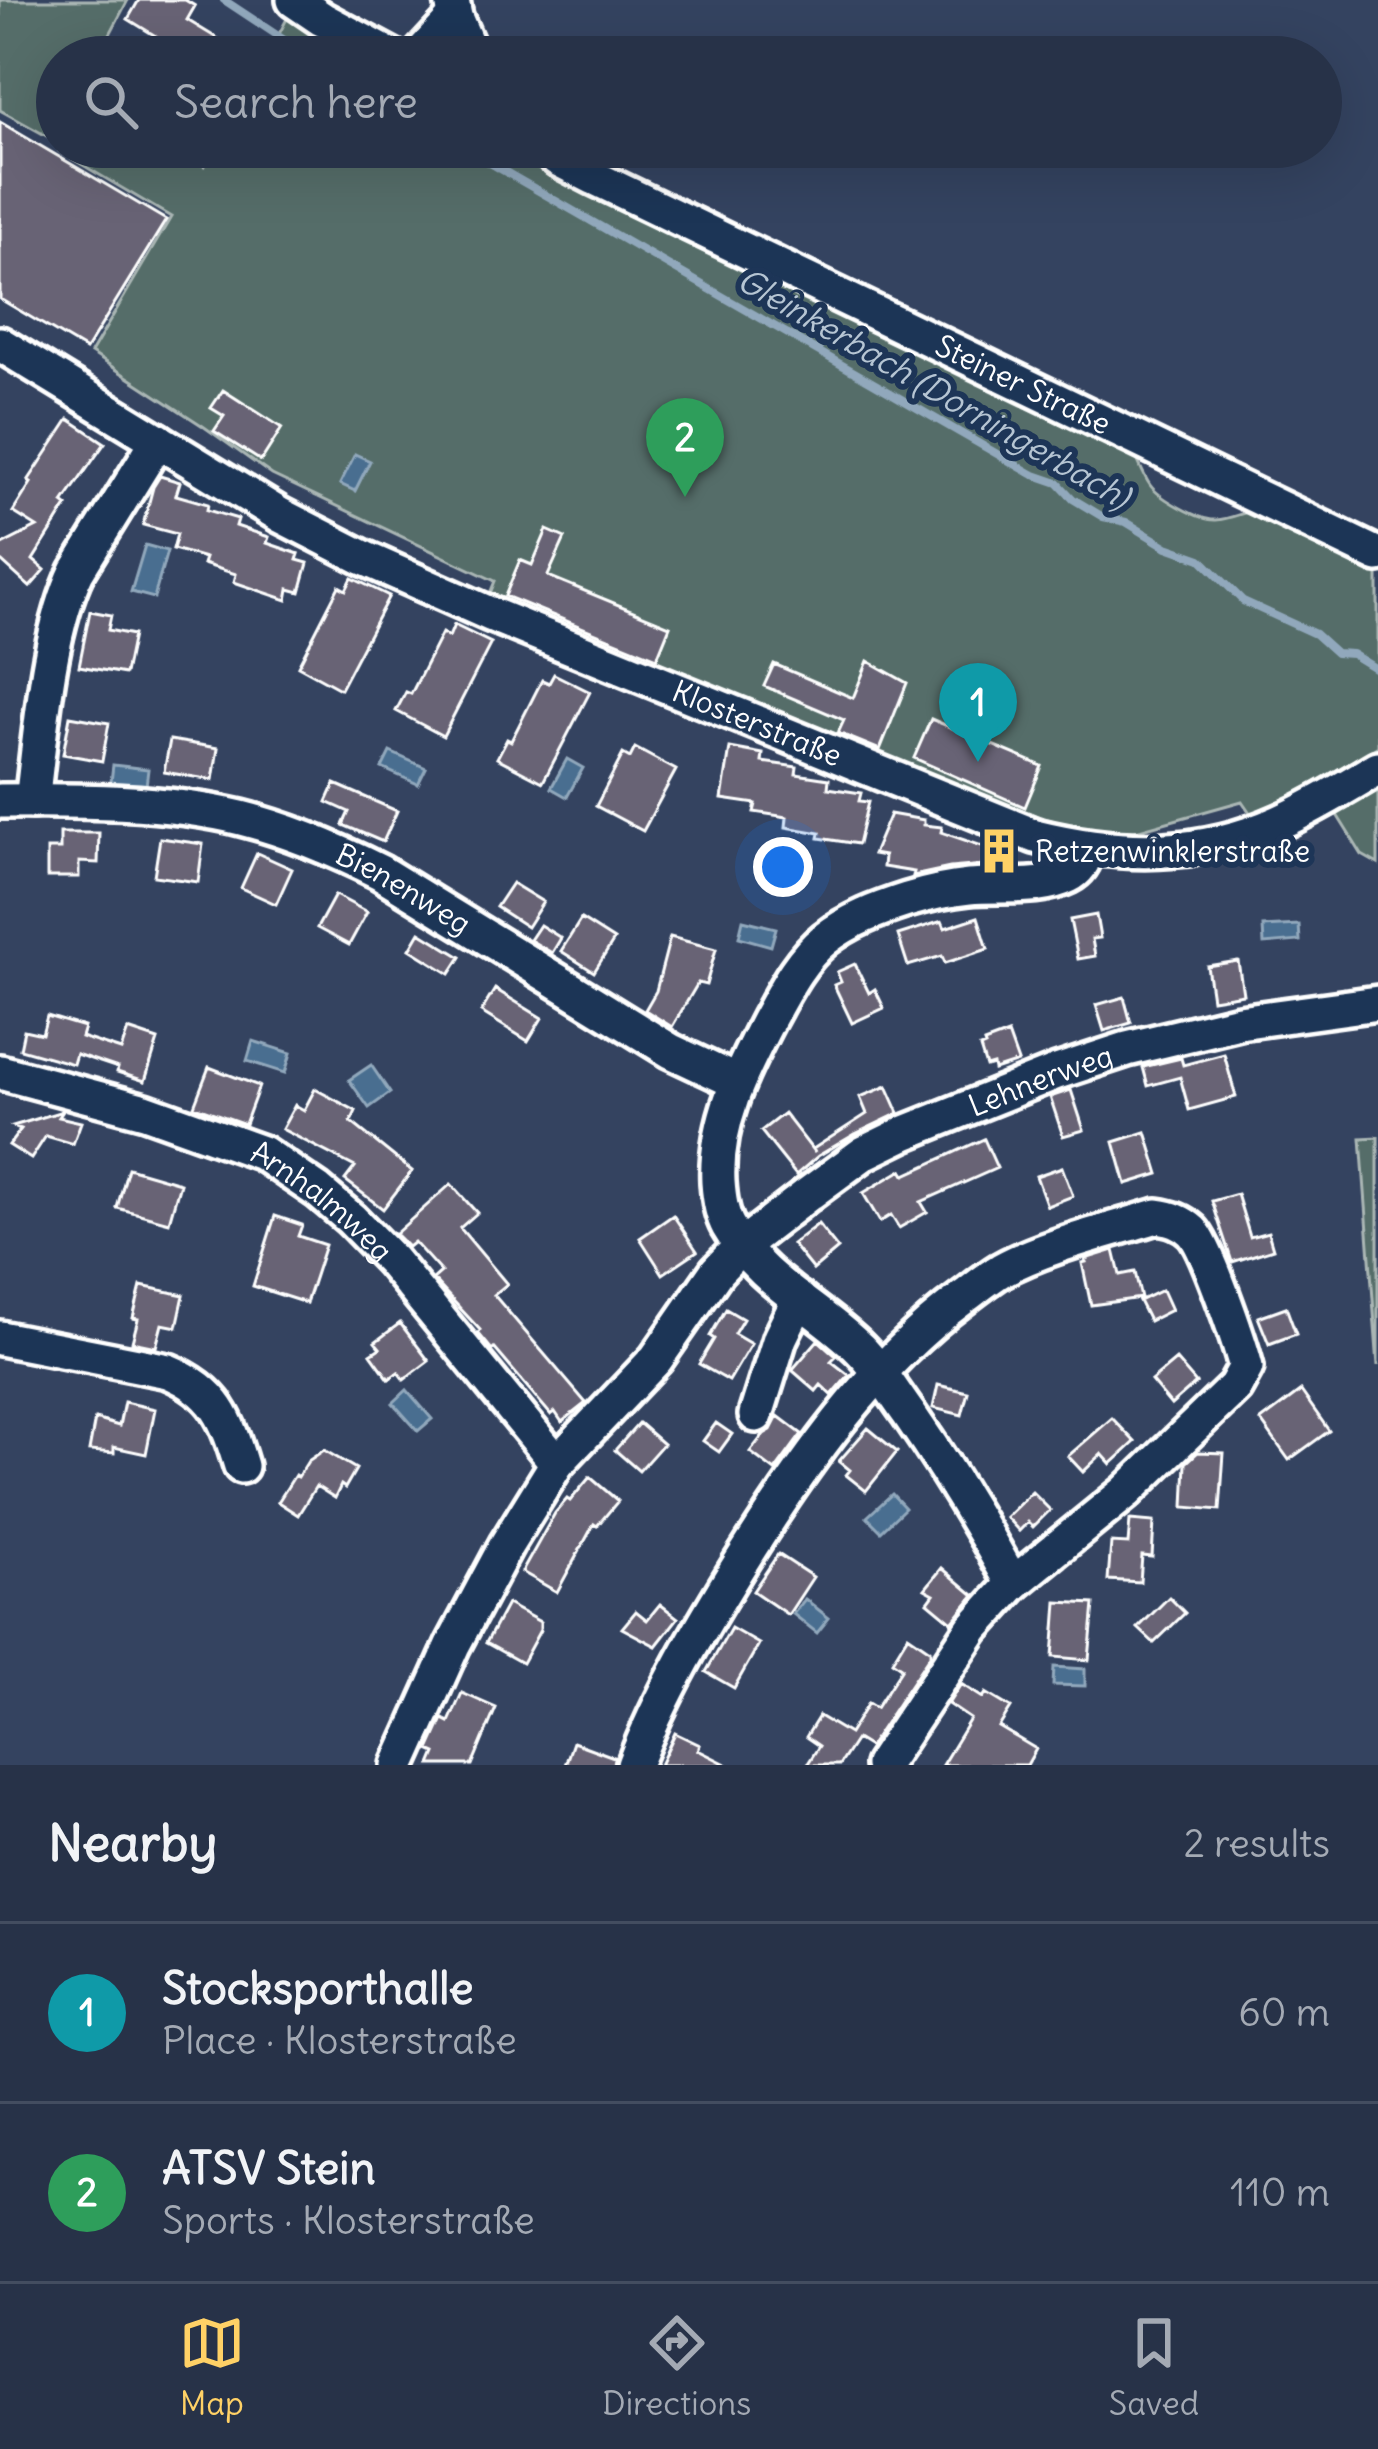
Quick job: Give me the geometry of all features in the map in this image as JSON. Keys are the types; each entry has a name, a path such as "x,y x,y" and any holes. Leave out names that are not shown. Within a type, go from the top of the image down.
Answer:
{"street":[{"path":"294,0 353,36"},
{"path":"433,36 453,9"},
{"name":"Steiner Straße","path":"574,168 1378,555"},
{"name":"Klosterstraße","path":"0,344 280,515 404,577 1035,836 1088,848 1173,852 1281,822 1378,768"},
{"name":"Bienenweg","path":"158,440 67,593 16,801 210,812 346,855 671,1052 737,1082"},
{"path":"1013,1584 953,1479 880,1373 846,1336 763,1272 741,1246 725,1221 717,1166 723,1123 737,1082 788,983 825,939 878,910 935,892 1068,876 1085,860 1088,848"},
{"name":"Lehnerweg","path":"741,1246 864,1154 987,1098 1127,1049 1239,1022 1378,1003"},
{"name":"Arnhalmweg","path":"0,1074 145,1111 262,1153 317,1191 391,1260 557,1462"},
{"path":"634,1765 673,1679 761,1531 836,1425 880,1373 937,1317 1000,1270 1157,1216 1176,1220 1196,1234 1246,1367 1235,1387 1126,1492 1013,1584 973,1628 882,1765"},
{"path":"399,1765 453,1645 557,1462 656,1359 717,1270 741,1246"},
{"path":"756,1415 780,1338 799,1299"},
{"path":"0,1338 168,1371 187,1379 228,1423 241,1466"}],"green space":[{"path":"0,0 128,0 109,36 36,36 36,130 0,110"},
{"path":"292,9 338,36 278,36"},
{"path":"88,168 555,168 1133,451 1155,490 1190,513 1216,520 1262,509 1378,571 1378,746 1318,786 1251,814 1242,801 1125,834 1082,829 1037,816 487,601 495,581 272,475 91,353 171,217"},
{"path":"1378,781 1378,864 1362,855 1334,810"},
{"path":"1378,1137 1378,1366 1361,1138"}],"water":[{"path":"355,454 370,461 355,491 340,484"},
{"path":"145,545 167,551 154,598 131,592"},
{"path":"390,752 426,768 418,784 382,768"},
{"path":"567,759 583,768 567,797 551,788"},
{"path":"113,765 148,769 146,786 111,782"},
{"path":"743,920 776,928 771,946 739,937"},
{"path":"1299,925 1300,941 1264,944 1263,927"},
{"path":"253,1041 291,1053 285,1073 247,1061"},
{"path":"371,1065 390,1093 369,1108 349,1080"},
{"path":"407,1390 432,1419 418,1431 393,1403"},
{"path":"892,1494 905,1508 881,1531 867,1517"},
{"path":"805,1599 829,1618 817,1633 793,1614"},
{"path":"1054,1667 1085,1669 1085,1686 1053,1685"}],"building":[{"path":"139,0 185,0 195,6 187,20 213,36 156,36 128,19"},
{"path":"0,122 36,143 36,168 78,168 166,220 86,350 0,299"},
{"path":"223,390 282,428 261,461 214,431 224,416 211,408"},
{"path":"69,419 105,443 63,503 67,506 33,560 45,570 30,587 0,560 0,546 37,527 13,512"},
{"path":"160,476 180,482 176,495 208,504 207,510 238,519 236,526 299,554 297,560 308,563 300,592 289,589 287,600 234,582 236,574 173,549 177,534 143,525"},
{"path":"547,530 565,538 548,576 670,626 657,658 505,596 520,560 532,565"},
{"path":"352,578 389,596 340,689 298,666 339,586 346,590"},
{"path":"90,611 111,615 108,630 133,635 125,674 79,666"},
{"path":"454,625 491,643 443,736 396,711 406,692 411,694 442,633 449,637"},
{"path":"868,661 907,683 880,750 838,733 844,720 764,686 774,664 853,698"},
{"path":"554,674 590,692 543,782 497,758 507,739 511,741 542,680 549,683"},
{"path":"70,716 109,723 102,761 63,754"},
{"path":"931,719 1042,766 1025,807 914,758"},
{"path":"170,740 218,748 213,780 164,772"},
{"path":"635,748 676,770 643,831 596,806 623,754 630,758"},
{"path":"730,748 763,754 762,762 797,767 796,774 829,779 828,788 861,793 859,801 868,802 858,844 819,838 820,833 786,827 787,817 754,812 756,804 722,799"},
{"path":"335,784 397,811 383,842 343,825 349,812 327,802"},
{"path":"890,814 924,820 924,825 942,827 941,832 985,847 984,865 913,876 914,872 883,867 884,856 873,854"},
{"path":"60,833 99,833 98,863 79,862 79,877 47,877 47,849 60,849"},
{"path":"160,838 203,844 198,882 154,876"},
{"path":"257,853 292,869 276,904 241,888"},
{"path":"512,883 543,902 527,927 496,907"},
{"path":"335,895 367,912 349,945 317,928"},
{"path":"1096,915 1100,938 1092,939 1095,956 1078,959 1070,920"},
{"path":"978,917 988,949 945,963 942,956 908,966 898,935 942,921 945,928"},
{"path":"581,919 614,940 594,972 561,951"},
{"path":"540,925 561,938 552,953 530,940"},
{"path":"420,932 461,957 450,974 410,949"},
{"path":"670,937 716,949 706,985 698,983 672,1027 645,1010 656,991"},
{"path":"1238,961 1243,994 1212,999 1207,966"},
{"path":"855,964 869,993 875,989 884,1008 852,1023 834,985 841,982 837,972"},
{"path":"495,989 542,1018 528,1041 481,1012"},
{"path":"1124,997 1131,1023 1104,1031 1096,1005"},
{"path":"47,1016 84,1027 81,1037 121,1050 128,1030 158,1040 145,1081 76,1054 73,1064 20,1049 24,1030 42,1034"},
{"path":"1008,1034 1018,1062 994,1070 993,1065 986,1067 980,1048"},
{"path":"1224,1054 1236,1097 1189,1110 1180,1077 1148,1086 1143,1067 1181,1058 1183,1065"},
{"path":"209,1067 259,1086 245,1124 194,1106"},
{"path":"887,1086 899,1113 818,1156 796,1175 761,1131 784,1113 815,1153 813,1149 867,1114 860,1097"},
{"path":"315,1089 356,1111 351,1122 412,1171 383,1209 345,1180 355,1167 282,1129 295,1105 304,1110"},
{"path":"1071,1090 1084,1130 1063,1136 1050,1097"},
{"path":"63,1111 59,1117 81,1122 73,1144 46,1136 31,1159 9,1145 21,1129 13,1126"},
{"path":"1146,1132 1159,1174 1126,1184 1114,1142"},
{"path":"984,1139 997,1168 921,1202 927,1212 899,1228 891,1215 880,1222 863,1193 902,1170 905,1175"},
{"path":"1062,1167 1073,1196 1047,1206 1036,1176"},
{"path":"128,1168 180,1183 169,1222 117,1208"},
{"path":"451,1184 477,1213 460,1228 507,1284 494,1295 586,1403 562,1422 492,1350 433,1279 441,1272 414,1242 408,1247 395,1234"},
{"path":"1237,1194 1250,1237 1268,1232 1273,1249 1232,1262 1212,1201"},
{"path":"673,1215 697,1251 663,1274 640,1238"},
{"path":"275,1216 302,1225 298,1236 325,1245 306,1303 253,1286"},
{"path":"818,1224 838,1249 813,1270 792,1244"},
{"path":"1114,1250 1120,1275 1135,1272 1141,1298 1091,1305 1082,1263"},
{"path":"141,1286 184,1295 177,1327 162,1324 156,1347 132,1342"},
{"path":"1162,1290 1171,1310 1149,1321 1139,1301"},
{"path":"1286,1307 1296,1334 1269,1344 1258,1317"},
{"path":"726,1309 743,1319 734,1334 751,1344 729,1381 699,1364"},
{"path":"400,1323 429,1361 404,1380 398,1372 389,1379 371,1354 380,1348 375,1342"},
{"path":"818,1340 836,1356 831,1361 849,1375 832,1395 821,1385 816,1391 792,1370"},
{"path":"1176,1360 1196,1383 1171,1405 1151,1381"},
{"path":"938,1385 968,1392 962,1415 933,1408"},
{"path":"1301,1391 1329,1431 1289,1460 1261,1421"},
{"path":"124,1402 155,1409 146,1454 114,1447 114,1453 89,1451 95,1419 119,1426"},
{"path":"778,1416 802,1434 775,1471 750,1452"},
{"path":"1112,1418 1135,1442 1111,1464 1102,1454 1083,1472 1068,1456"},
{"path":"639,1423 663,1444 639,1471 615,1450"},
{"path":"716,1423 732,1434 719,1452 703,1441"},
{"path":"868,1428 897,1452 866,1491 846,1475 850,1470 839,1461"},
{"path":"324,1450 356,1469 335,1498 316,1486 298,1515 278,1502 295,1475"},
{"path":"1198,1452 1224,1453 1220,1510 1184,1507 1186,1463"},
{"path":"590,1477 618,1501 594,1524 557,1592 522,1572 555,1513"},
{"path":"1032,1492 1050,1510 1033,1527 1028,1522 1019,1531 1006,1517"},
{"path":"1130,1520 1154,1522 1152,1557 1142,1556 1140,1582 1108,1580 1111,1543 1128,1544"},
{"path":"778,1554 813,1577 788,1615 753,1591"},
{"path":"942,1568 974,1595 952,1622 928,1602 934,1594 925,1589"},
{"path":"1169,1597 1185,1613 1154,1643 1138,1628"},
{"path":"1057,1602 1094,1604 1089,1660 1053,1657"},
{"path":"507,1604 540,1622 522,1663 486,1643"},
{"path":"660,1604 678,1618 656,1646 622,1628 636,1611 647,1620"},
{"path":"731,1628 759,1644 734,1688 706,1672"},
{"path":"908,1635 930,1650 930,1655 869,1747 856,1739 839,1765 807,1765 819,1746 806,1737 819,1716 849,1734 868,1703 876,1708 902,1668 892,1661"},
{"path":"961,1684 1011,1708 999,1727 1036,1749 1027,1765 942,1765 970,1719 948,1704"},
{"path":"462,1693 496,1708 472,1765 431,1765 436,1753 429,1750"},
{"path":"675,1733 700,1745 698,1750 728,1765 660,1765"},
{"path":"573,1742 614,1757 613,1765 565,1765"}],"waterway":[{"name":"Gleinkerbach (Dorningerbach)","path":"224,0 278,36"},
{"name":"Gleinkerbach (Dorningerbach)","path":"499,168 1032,474 1058,483 1073,499 1103,517 1126,522 1167,547 1201,559 1243,601 1315,634 1336,653 1352,654 1378,670"}],"place":[{"name":"ATSV Stein","path":"685,497"},
{"name":"Stocksporthalle","path":"978,762"},
{"name":"Retzenwinklerstraße","path":"999,851"}]}
